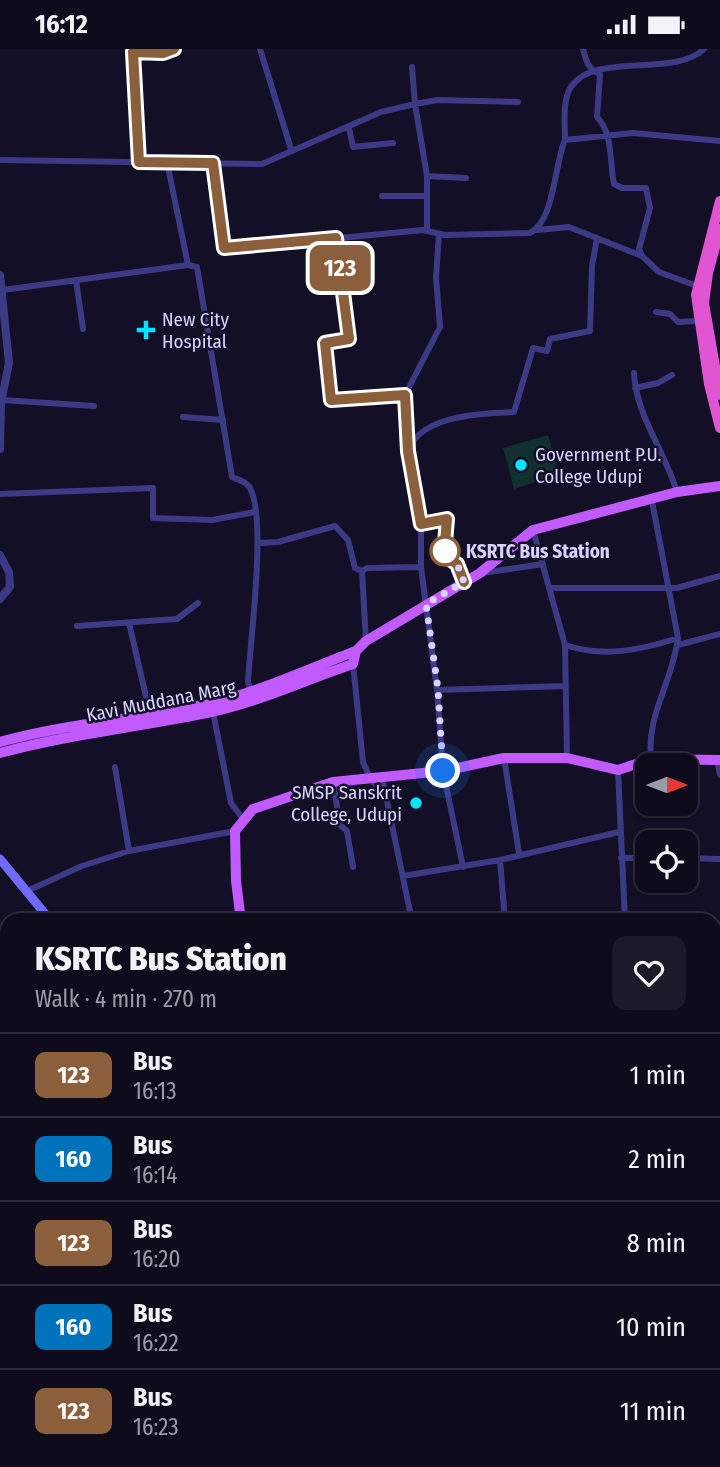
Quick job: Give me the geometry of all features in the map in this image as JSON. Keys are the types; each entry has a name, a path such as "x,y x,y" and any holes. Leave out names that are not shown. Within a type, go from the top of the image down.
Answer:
{"highway":[{"path":"720,201 697,286 698,321 720,428"},
{"path":"720,229 708,274 704,303 720,395"}],"main road":[{"path":"533,530 652,501 677,492 720,486"},
{"name":"Kavi Muddana Marg","path":"0,742 46,730 212,703 356,651 366,641 480,573 533,530"},
{"path":"353,664 356,651"},
{"name":"Kavi Muddana Marg","path":"0,753 46,740 213,712 353,664"},
{"path":"240,913 234,831 253,809 272,801 332,782 443,771 504,758 566,758 618,770 635,764"},
{"path":"698,760 719,760"},
{"path":"0,859 45,913"}],"street":[{"path":"139,162 133,51 163,53 174,49"},
{"path":"260,49 291,149"},
{"path":"583,49 593,72"},
{"path":"537,230 549,206 565,141 569,88 593,72 688,58 704,49"},
{"path":"412,67 427,176 427,230"},
{"path":"593,72 600,74 597,117 607,135 614,184 622,188 646,188 650,208 639,249 642,256"},
{"path":"0,160 262,164 291,149 349,128 381,112 415,103 439,100 519,102"},
{"path":"349,128 353,147 393,143"},
{"path":"565,141 607,135 641,134 720,141"},
{"path":"167,162 188,265"},
{"path":"213,163 224,248 427,230 439,234 524,234 569,227 642,256 659,272 697,286"},
{"path":"427,176 466,178"},
{"path":"382,196 427,196"},
{"path":"439,234 436,277 440,327 405,395 408,451 421,524 421,567 438,689 443,771 463,867"},
{"path":"336,238 349,339 325,343 331,400 405,395"},
{"path":"408,451 413,440 437,424 491,413 514,412 533,348 547,351 550,339 590,331 592,266 597,238"},
{"path":"3,290 188,265 197,267 232,477 247,483 252,490 259,543 248,682 251,691"},
{"path":"0,275 9,363 2,400 0,448"},
{"path":"76,280 83,329"},
{"path":"656,312 670,314 678,322 698,321"},
{"path":"634,373 637,403 669,466 677,492"},
{"path":"635,388 658,383 671,375"},
{"path":"2,400 94,406"},
{"path":"183,417 223,420"},
{"path":"0,493 153,488 153,518 212,520 255,512"},
{"path":"650,753 649,741 654,712 678,642 652,501"},
{"path":"421,524 447,519 444,555 457,564 464,582"},
{"path":"259,543 278,542 335,526 348,540 355,568 362,571"},
{"path":"533,530 565,645 566,758"},
{"path":"0,555 9,572 10,587 0,599"},
{"path":"480,573 543,565"},
{"path":"362,571 367,568 421,567"},
{"path":"362,571 366,641"},
{"path":"551,588 677,588 720,576"},
{"path":"77,627 177,619 198,603"},
{"path":"129,623 150,714"},
{"path":"565,645 581,650 629,652 720,634"},
{"path":"353,664 363,762 370,778 386,797"},
{"path":"438,689 565,686"},
{"path":"213,712 231,803 243,819"},
{"path":"504,758 519,853"},
{"path":"719,760 720,775"},
{"path":"115,767 129,851"},
{"path":"618,770 624,913"},
{"path":"382,777 410,913"},
{"path":"332,782 340,825 347,831 353,867"},
{"path":"27,891 82,866 129,851 234,831"},
{"path":"403,876 500,860 519,853 619,832"},
{"path":"621,858 635,858"},
{"path":"698,859 720,859"},
{"path":"500,860 504,913"}],"green space":[{"path":"548,435 559,474 514,489 503,448"}],"bus line":[{"name":"123","path":"174,49 163,53 133,52 139,162 213,163 224,248 336,238 349,339 325,343 331,400 405,395 408,451 414,472 421,524 447,519 444,555 457,564 464,582"}],"place":[{"name":"New City Hospital","path":"146,330"},
{"name":"Government P.U. College Udupi","path":"521,465"},
{"name":"KSRTC Bus Station","path":"445,551"},
{"name":"SMSP Sanskrit College, Udupi","path":"416,803"}],"route":[{"path":"443,771 438,689 426,604 464,582 457,564 444,555 445,551"}]}
